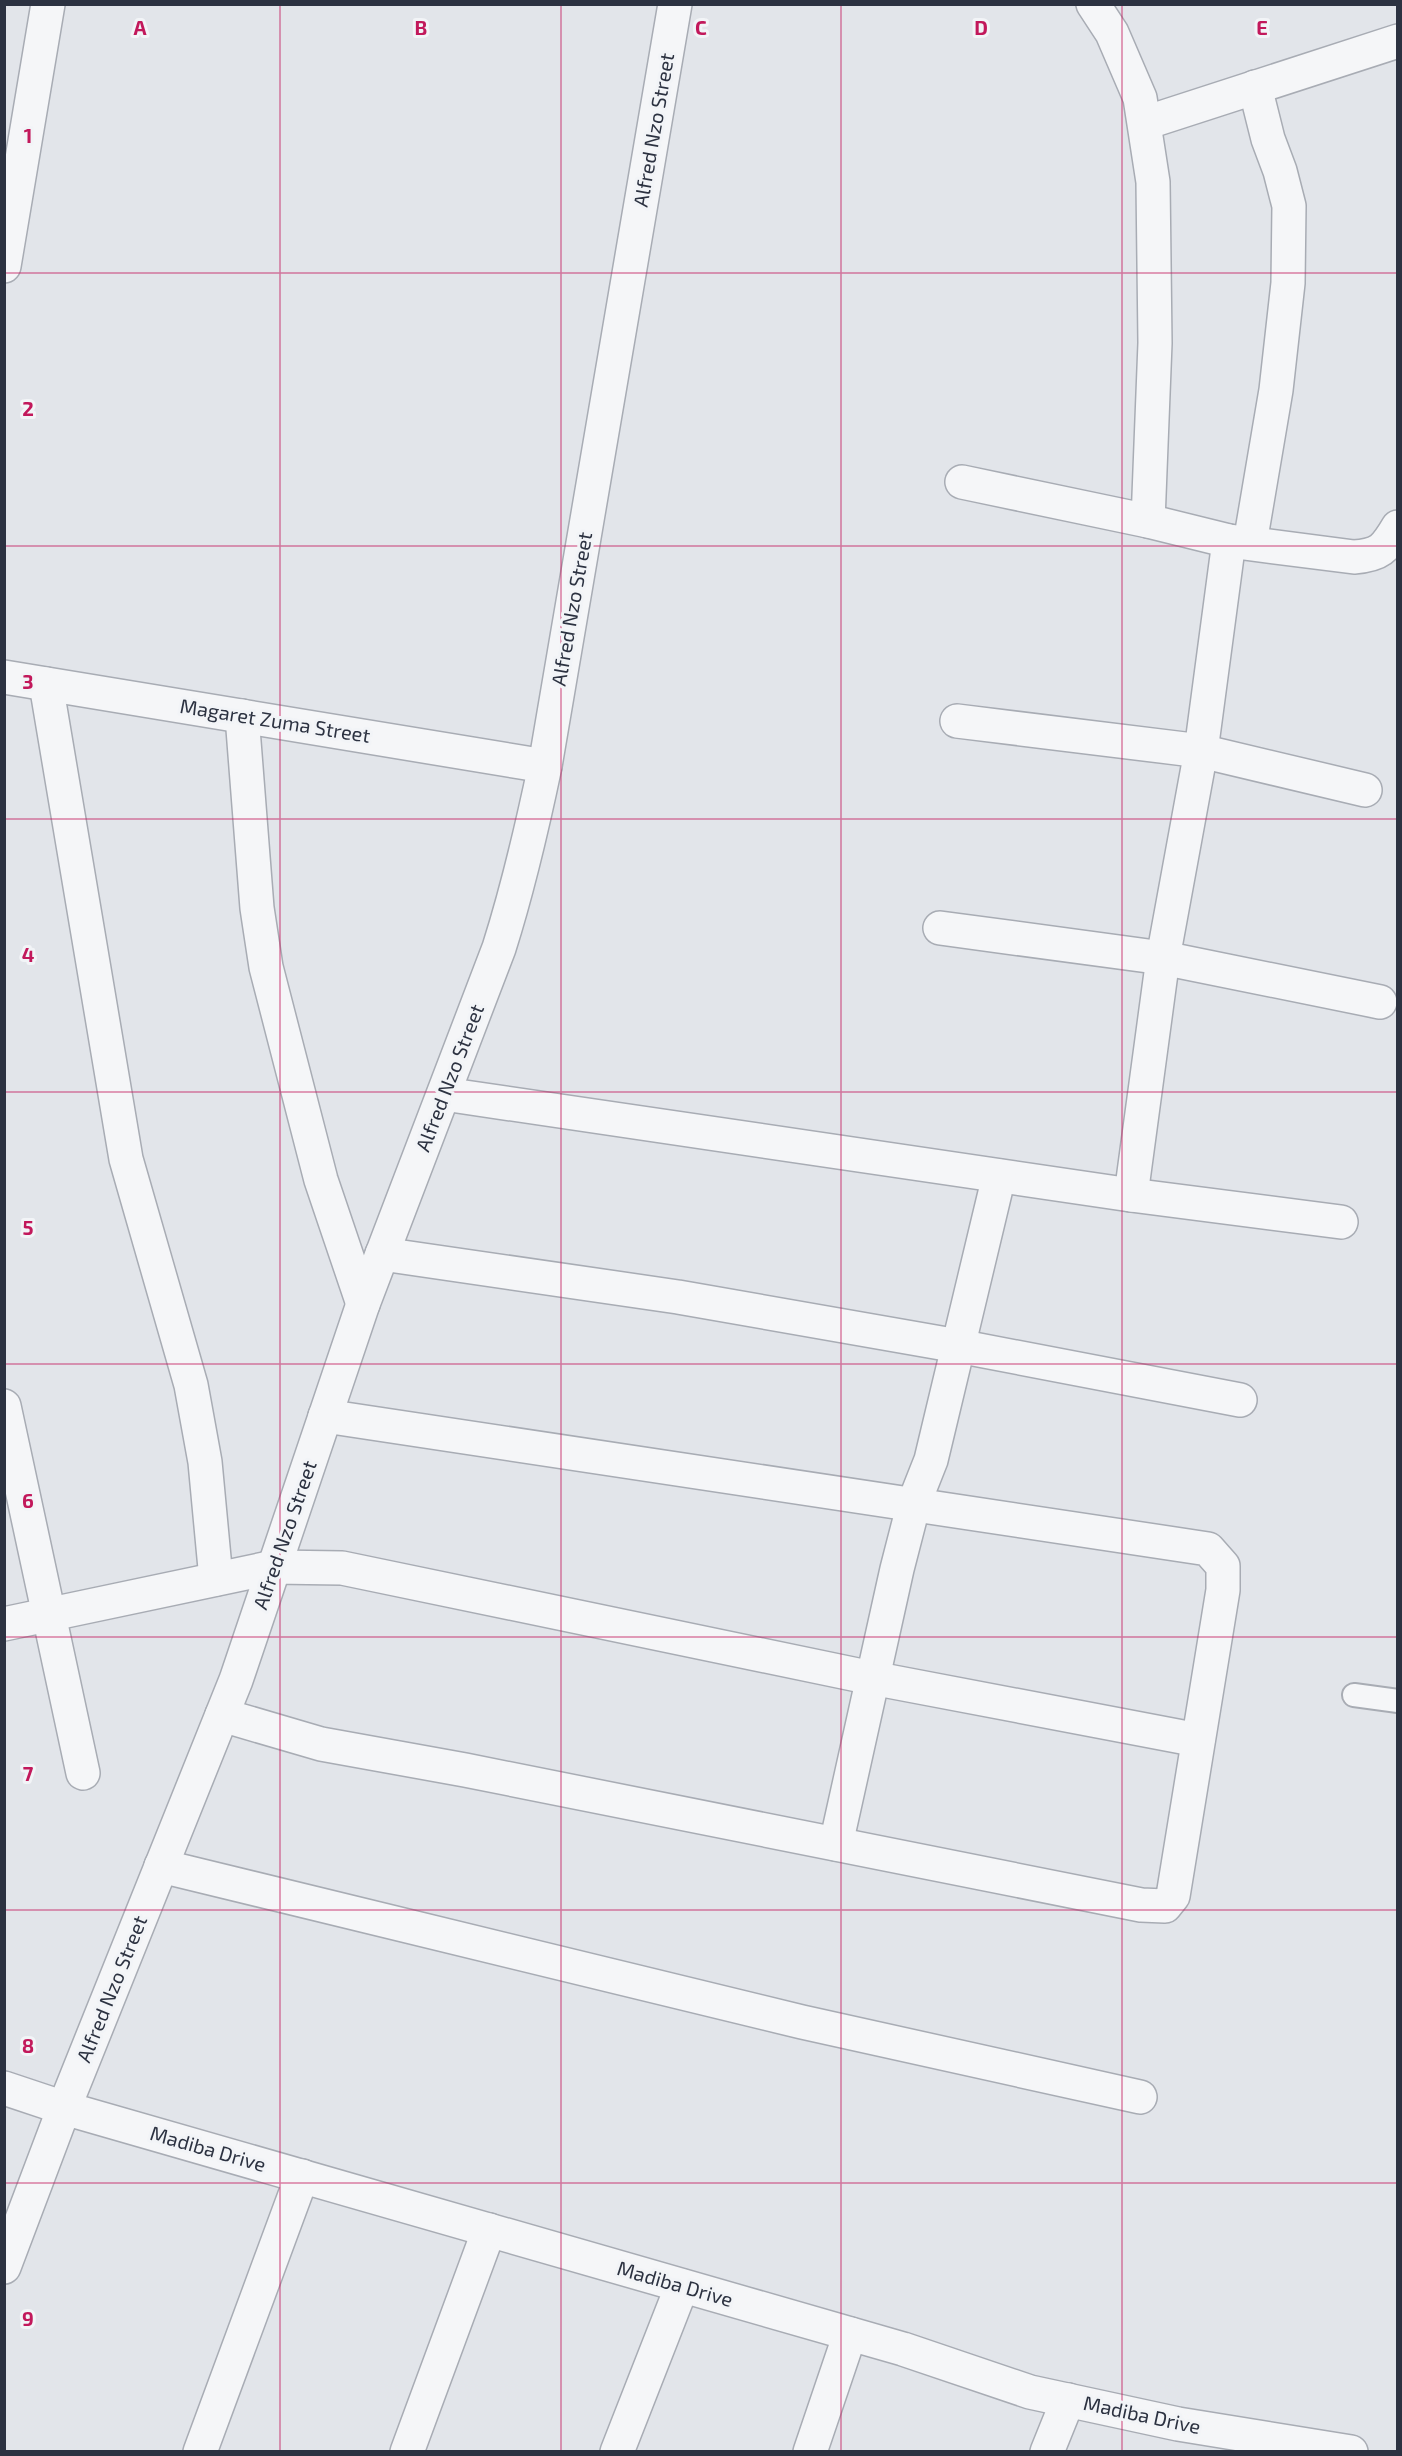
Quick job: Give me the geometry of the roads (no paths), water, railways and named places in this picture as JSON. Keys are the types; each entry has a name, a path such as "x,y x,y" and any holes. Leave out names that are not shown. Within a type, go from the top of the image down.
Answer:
{"street":[{"path":"4,266 48,4"},
{"name":"Alfred Nzo Street","path":"4,2267 64,2108 222,1715 363,1304 444,1094 513,904 524,867 545,766 675,4"},
{"path":"1093,4 1112,33 1140,98 1153,182 1155,343 1148,521"},
{"path":"1144,123 1398,41"},
{"path":"1131,1195 1163,958 1200,751 1240,542 1276,390 1288,261 1289,206 1255,87"},
{"path":"962,482 1240,542 1354,557 1372,556 1387,545 1398,527"},
{"name":"Magaret Zuma Street","path":"4,677 545,766"},
{"path":"46,684 126,1159 191,1385 206,1462 216,1580"},
{"path":"242,716 257,908 266,968 321,1180 363,1304"},
{"path":"957,721 1200,751 1365,790"},
{"path":"940,928 1163,958 1380,1002"},
{"path":"444,1094 1131,1195 1341,1222"},
{"path":"836,1844 872,1678 914,1503 931,1460 999,1176"},
{"path":"382,1254 678,1297 958,1346 1240,1400"},
{"path":"4,1406 83,1773"},
{"path":"222,1715 321,1744 465,1770 1142,1905 1165,1906 1173,1896 1223,1590 1223,1566 1208,1549 325,1416"},
{"path":"4,1624 274,1567 342,1568 872,1678 1198,1740"},
{"path":"161,1866 802,2022 1140,2097"},
{"name":"Madiba Drive","path":"4,2088 64,2108 903,2349 1030,2392 1178,2424 1352,2451"},
{"path":"200,2451 302,2176"},
{"path":"407,2451 489,2230"},
{"path":"617,2451 682,2286"},
{"path":"810,2451 850,2334"},
{"path":"1047,2451 1068,2400"}],"lane":[{"path":"1354,1695 1398,1701"}]}
